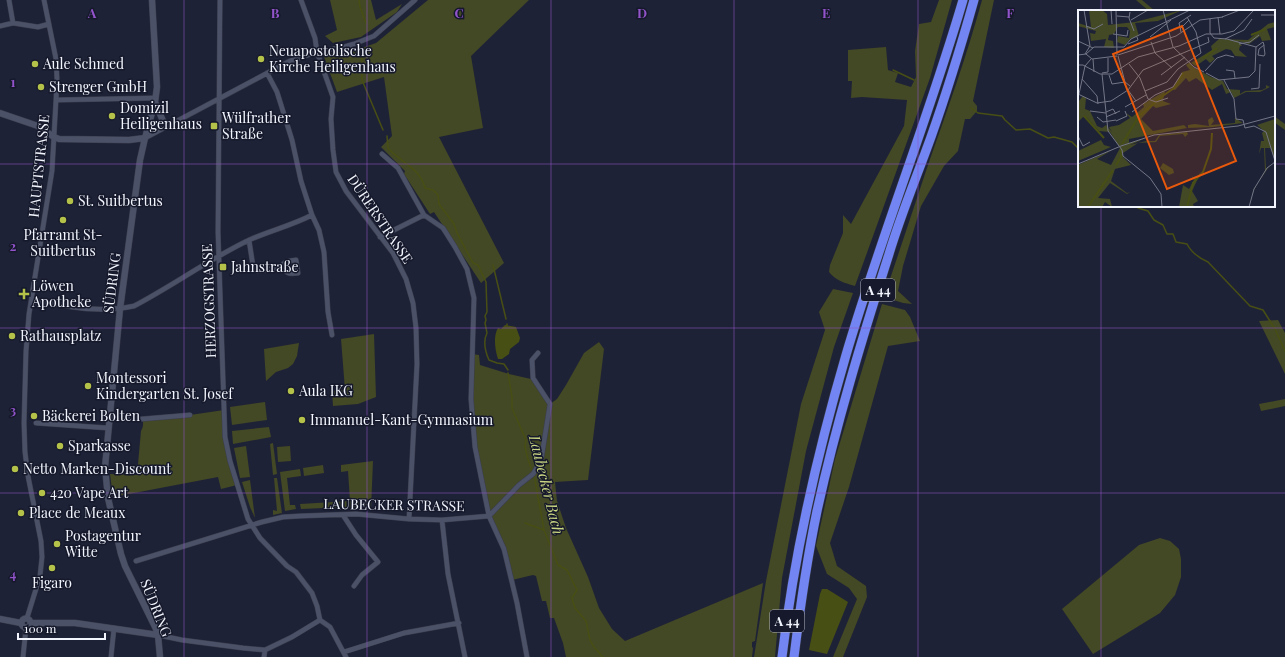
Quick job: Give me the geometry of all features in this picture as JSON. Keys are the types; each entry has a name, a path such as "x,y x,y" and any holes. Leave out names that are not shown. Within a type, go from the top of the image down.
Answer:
{"highway":[{"name":"A 44","path":"782,657 793,584 822,440 866,291 921,133 953,36 963,0"},
{"name":"A 44","path":"794,657 803,586 816,520 840,419 889,252 963,42 974,0"}],"street":[{"path":"9,0 13,23"},
{"name":"HAUPTSTRASSE","path":"29,621 40,576 42,557 41,541 27,471 24,443 26,351 31,302 49,194 57,79 56,59 44,0"},
{"name":"SÜDRING","path":"152,0 157,87 140,160 120,309 105,468 113,522 125,566 158,635 160,657"},
{"name":"HERZOGSTRASSE","path":"220,0 218,175 219,256 226,437 230,461 248,519 260,538 296,572 312,593 320,620"},
{"name":"DÜRERSTRASSE","path":"301,0 315,38 317,52 333,97 331,119 336,172 346,191 393,253 406,279 413,303 416,328 417,364 409,519"},
{"path":"0,113 38,126 54,137 64,139 129,140 145,138 290,61 317,52 344,47 374,36 415,0"},
{"path":"0,26 13,23 38,26 49,24"},
{"path":"267,73 277,92 292,140 301,182 312,215 319,230 324,252 328,312 332,335"},
{"path":"56,100 155,100 161,118 168,126"},
{"path":"382,154 398,168 424,215 442,228 455,247 467,269 474,298 471,400 476,447 489,516 504,549 517,603 527,657"},
{"path":"31,302 40,301 86,309 120,309 134,306 248,240 298,222 312,215"},
{"path":"380,237 424,215"},
{"path":"248,240 255,270 281,267"},
{"path":"489,516 519,485 533,474 541,461 550,404 533,378 532,360 538,352"},
{"path":"109,418 142,419 190,416"},
{"path":"36,423 108,428"},
{"name":"LAUBECKER STRASSE","path":"136,561 252,526 267,520 283,517 356,514 409,519 442,520 489,516"},
{"path":"343,515 356,535 378,562 362,575 354,586"},
{"path":"442,520 448,574 465,657"},
{"path":"0,619 24,625"},
{"path":"23,657 23,620 68,622 114,628 182,640 265,650 292,637 320,620 330,627 345,654 404,633 459,623"},
{"path":"111,657 114,628"},
{"path":"264,657 265,650"}],"shaded area":[{"path":"330,0 371,0 376,20 402,4 397,12 361,37 333,43 325,36 337,30"},
{"path":"428,0 529,0 471,56 483,128 439,137 504,263 481,283 434,212 430,214 404,174 405,171 381,147 392,136 384,77 337,92 323,54 356,50 376,43"},
{"path":"939,0 952,0 930,78 855,286 848,284 838,280 829,272 830,265 843,233 843,215 851,224 904,126 907,100 862,97 851,98 852,81 848,81 848,50 886,47 888,70 898,73 895,82 911,87 916,77 915,51 919,24 931,22"},
{"path":"982,0 994,0 973,101 977,106 977,111 970,119 965,119 958,151 944,166 921,206 903,266 898,291 912,304 903,303 884,297 957,81"},
{"path":"1136,0 1142,0 1154,10 1148,10"},
{"path":"1275,117 1285,124 1285,130 1275,123"},
{"path":"833,289 853,293 834,347 806,451 782,578 775,657 754,657 766,581 801,404 825,330 819,312"},
{"path":"882,304 905,310 910,317 920,341 888,346 849,487 830,543 837,566 866,586 867,597 843,657 833,657 857,599 849,588 827,574 816,546 835,459"},
{"path":"1278,320 1285,333 1285,374 1259,321"},
{"path":"505,325 516,327 520,338 519,342 510,349 509,354 502,359 498,359 495,347 495,335 498,328 501,329"},
{"path":"374,334 376,397 358,404 333,406 332,391 345,390 341,339"},
{"path":"599,342 604,349 588,480 555,482 557,501 566,528 588,577 599,608 612,629 625,641 763,583 755,641 752,642 752,657 566,657 563,643 554,618 550,618 546,601 542,601 536,576 533,575 512,580 504,549 489,516 482,485 471,399 472,354 479,355 480,365 531,379 550,404 557,399 584,353"},
{"path":"299,343 297,356 293,364 288,368 276,372 266,381 264,349"},
{"path":"1285,399 1285,406 1261,411 1259,404"},
{"path":"265,402 267,420 232,425 230,407"},
{"path":"224,410 225,437 237,485 221,489 218,477 113,497 110,474 137,475 141,431 143,425 142,419 190,415"},
{"path":"269,427 271,437 233,444 232,431"},
{"path":"273,443 277,474 273,475 270,444"},
{"path":"246,446 250,477 240,478 234,448"},
{"path":"290,446 291,461 278,462 277,447"},
{"path":"373,461 371,509 347,507 301,509 300,504 350,501 348,471 341,472 341,465"},
{"path":"323,465 324,473 304,476 303,468"},
{"path":"300,469 301,476 287,478 290,505 295,505 296,509 285,511 280,472"},
{"path":"274,478 277,478 282,513 273,515 273,510 277,511"},
{"path":"250,480 255,518 242,482"},
{"path":"1160,538 1170,541 1179,549 1181,559 1181,577 1175,595 1160,613 1093,654 1062,609 1139,545"},
{"path":"822,589 827,589 848,602 827,654 809,650"}],"waterway":[{"name":"Laubecker Bach","path":"359,0 366,23"},
{"name":"Laubecker Bach","path":"362,53 362,80 383,130"},
{"path":"893,70 914,80"},
{"path":"971,108 978,113 1002,116 1016,130 1030,129 1048,138 1054,137 1072,142 1078,148"},
{"name":"Laubecker Bach","path":"387,136 388,148 415,171 423,181 425,188 433,190 438,195 439,204 454,224 457,233 473,263 478,265 486,282 486,353 489,360 504,364 508,370"},
{"path":"1138,207 1148,211 1154,220 1163,225 1167,234 1173,234 1176,242 1187,244 1201,259 1208,262 1250,306 1263,310 1275,329 1285,351"},
{"path":"493,265 506,319"},
{"name":"Laubecker Bach","path":"508,373 512,397 512,408 526,440 525,446 532,471"},
{"name":"Laubecker Bach","path":"534,475 544,530 558,565 567,570 577,590 572,598 575,608 586,621 590,640 603,657"},
{"path":"525,523 544,530"}],"place":[{"name":"Neuapostolische Kirche Heiligenhaus","path":"261,59"},
{"name":"Aule Schmed","path":"35,64"},
{"name":"Strenger GmbH","path":"41,87"},
{"name":"Domizil Heiligenhaus","path":"112,116"},
{"name":"Wülfrather Straße","path":"214,126"},
{"name":"St. Suitbertus","path":"70,201"},
{"name":"Pfarramt St- Suitbertus","path":"63,220"},
{"name":"Jahnstraße","path":"223,267"},
{"name":"Löwen Apotheke","path":"24,294"},
{"name":"Rathausplatz","path":"12,336"},
{"name":"Montessori Kindergarten St. Josef","path":"88,386"},
{"name":"Aula IKG","path":"291,391"},
{"name":"Bäckerei Bolten","path":"34,416"},
{"name":"Immanuel-Kant-Gymnasium","path":"302,420"},
{"name":"Sparkasse","path":"60,446"},
{"name":"Netto Marken-Discount","path":"15,469"},
{"name":"420 Vape Art","path":"42,493"},
{"name":"Place de Meaux","path":"21,513"},
{"name":"Postagentur Witte","path":"57,544"},
{"name":"Figaro","path":"52,568"}]}
